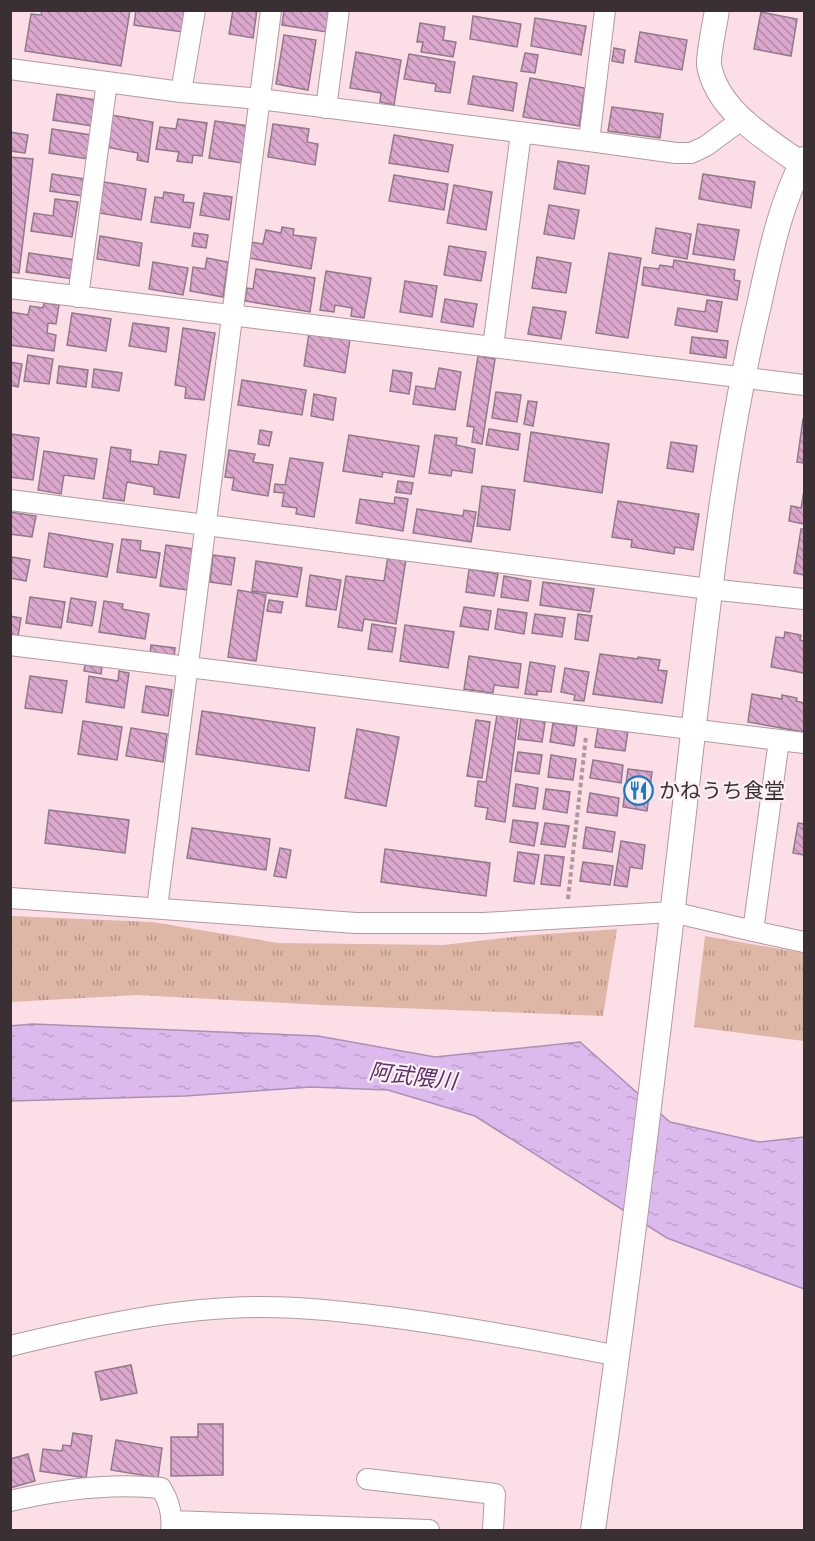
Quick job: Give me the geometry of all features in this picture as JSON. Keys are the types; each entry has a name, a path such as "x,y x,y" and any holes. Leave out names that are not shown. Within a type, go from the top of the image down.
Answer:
{"street":[{"path":"182,92 195,10"},
{"path":"157,908 271,10"},
{"path":"326,108 339,10"},
{"path":"589,141 605,10"},
{"path":"593,1530 623,1321 709,589 741,378 780,217 803,163 741,120 721,96 709,65 717,10"},
{"path":"10,69 676,153 691,153 706,146 741,120"},
{"path":"78,297 106,82"},
{"path":"493,348 521,133"},
{"path":"10,288 804,385"},
{"path":"10,500 709,589 804,599"},
{"path":"10,645 804,743"},
{"path":"753,931 779,740"},
{"path":"10,898 356,923 671,923 753,931 804,942"},
{"path":"10,1346 114,1321 187,1312 261,1307 328,1310 486,1330 618,1356"},
{"path":"367,1479 495,1494 493,1530"},
{"path":"10,1501 32,1496 138,1486 161,1488 168,1500 171,1526 429,1530"}],"path":[{"path":"568,903 588,717"}],"green space":[{"path":"11,916 152,922 278,943 443,945 521,936 617,929 603,1016 137,995 11,1002"},
{"path":"705,936 804,953 804,1041 694,1027"}],"water":[{"name":"阿武隈川","path":"33,1024 318,1036 435,1057 580,1042 670,1122 759,1142 804,1137 804,1289 667,1238 475,1116 388,1090 311,1087 185,1096 11,1101 10,1026"}],"building":[{"path":"42,10 130,10 121,66 25,51 31,14 41,15"},
{"path":"136,10 186,10 183,32 134,25"},
{"path":"233,10 257,10 253,38 229,34"},
{"path":"284,10 331,10 327,32 282,25"},
{"path":"761,12 797,19 791,56 754,49"},
{"path":"473,16 521,24 517,47 470,39"},
{"path":"535,18 586,26 581,55 531,46"},
{"path":"420,23 445,27 443,40 456,42 453,57 421,52 423,42 417,42"},
{"path":"640,32 687,40 682,70 635,62"},
{"path":"284,35 316,40 308,90 276,84"},
{"path":"614,48 625,50 623,63 612,61"},
{"path":"356,52 401,60 394,105 380,102 381,93 350,88"},
{"path":"525,53 538,55 535,73 521,71"},
{"path":"409,54 455,62 450,93 435,91 436,84 404,79"},
{"path":"473,76 517,83 513,111 468,104"},
{"path":"530,78 585,88 579,126 523,117"},
{"path":"57,94 96,100 92,126 53,120"},
{"path":"612,107 663,114 660,138 608,131"},
{"path":"111,115 153,122 148,162 137,160 138,153 106,147"},
{"path":"178,119 207,123 202,156 193,155 192,163 177,161 179,152 156,149 160,127 176,129"},
{"path":"215,121 248,126 242,163 209,158"},
{"path":"273,124 309,129 307,142 318,144 315,165 268,157"},
{"path":"52,129 91,135 88,159 49,153"},
{"path":"10,132 28,135 25,153 10,151"},
{"path":"394,135 453,145 448,172 389,163"},
{"path":"10,157 33,159 19,273 10,272"},
{"path":"558,161 589,166 585,194 554,189"},
{"path":"52,174 84,179 82,196 50,191"},
{"path":"703,174 755,182 751,208 699,199"},
{"path":"394,175 448,184 444,210 389,201"},
{"path":"104,182 146,189 141,220 99,213"},
{"path":"454,185 492,192 486,230 447,223"},
{"path":"164,192 184,195 183,202 194,203 190,228 151,222 155,197 163,198"},
{"path":"204,193 232,197 229,220 200,215"},
{"path":"55,199 78,202 72,237 31,231 34,213 53,216"},
{"path":"549,205 579,210 574,239 544,234"},
{"path":"698,224 739,230 734,260 693,254"},
{"path":"282,227 294,229 293,235 316,238 311,269 249,258 251,242 263,244 266,230 281,233"},
{"path":"656,228 691,234 687,259 652,253"},
{"path":"194,233 208,235 206,248 192,246"},
{"path":"100,236 142,243 139,266 97,259"},
{"path":"449,246 486,252 481,281 444,275"},
{"path":"29,253 76,260 73,279 26,272"},
{"path":"609,253 641,258 628,338 596,333"},
{"path":"537,257 571,263 566,293 532,288"},
{"path":"207,258 228,262 223,297 190,291 193,267 205,269"},
{"path":"674,260 735,270 734,280 740,281 737,300 642,285 644,267 659,269 660,265 673,267"},
{"path":"153,262 188,268 183,295 149,289"},
{"path":"256,269 315,278 310,312 245,301 247,288 253,289"},
{"path":"326,271 371,278 364,318 351,316 352,308 335,305 334,312 320,310"},
{"path":"405,281 437,286 432,317 400,312"},
{"path":"445,299 477,304 473,327 441,322"},
{"path":"707,300 722,302 717,332 675,325 678,308 705,312"},
{"path":"44,303 59,305 56,324 48,323 47,333 56,335 54,351 10,345 10,312 28,315 30,306 43,308"},
{"path":"533,307 566,312 561,339 528,334"},
{"path":"72,313 111,319 106,351 67,345"},
{"path":"133,323 169,328 166,352 129,346"},
{"path":"183,328 215,333 204,400 185,398 186,387 175,385"},
{"path":"309,333 350,339 345,373 304,366"},
{"path":"692,337 728,341 726,358 690,353"},
{"path":"28,355 53,359 49,384 24,381"},
{"path":"478,356 495,359 482,444 472,442 474,427 467,426"},
{"path":"10,362 22,364 18,387 10,385"},
{"path":"59,366 88,370 86,387 57,383"},
{"path":"439,368 461,372 455,410 413,404 416,386 435,389"},
{"path":"94,369 122,373 119,391 92,387"},
{"path":"393,370 412,373 409,394 390,391"},
{"path":"242,380 306,390 302,415 238,405"},
{"path":"496,392 521,395 517,422 492,418"},
{"path":"314,394 336,398 333,420 311,416"},
{"path":"528,401 537,402 533,426 524,424"},
{"path":"804,419 804,463 797,462"},
{"path":"489,429 520,434 518,450 486,445"},
{"path":"260,430 272,432 269,446 258,444"},
{"path":"531,432 609,444 602,493 524,481"},
{"path":"11,434 39,438 33,480 10,477"},
{"path":"349,435 419,446 414,477 383,472 382,477 343,471"},
{"path":"435,435 457,438 456,445 475,449 472,473 452,470 451,476 429,473"},
{"path":"671,442 697,446 693,472 667,468"},
{"path":"111,447 131,450 130,461 158,465 160,451 186,455 179,498 154,494 154,487 127,482 124,501 103,498"},
{"path":"229,450 255,454 253,462 273,465 268,496 232,490 234,478 225,477"},
{"path":"44,451 97,459 94,479 64,475 61,494 38,490"},
{"path":"290,458 323,463 314,517 296,514 297,508 282,506 284,493 274,492 275,484 285,485"},
{"path":"398,481 413,483 411,494 396,492"},
{"path":"482,486 515,490 510,530 477,526"},
{"path":"804,490 804,524 789,521 791,506 801,508"},
{"path":"395,497 408,499 403,531 356,523 360,499 394,504"},
{"path":"618,501 699,514 693,550 675,547 674,554 631,547 632,540 612,537"},
{"path":"417,509 463,516 464,510 476,512 471,542 413,533"},
{"path":"10,512 36,516 32,537 10,534"},
{"path":"801,529 804,529 804,575 794,573"},
{"path":"49,533 113,544 107,577 44,567"},
{"path":"122,539 141,541 140,550 160,553 156,578 117,572"},
{"path":"166,545 193,549 187,590 160,586"},
{"path":"213,555 235,558 231,585 210,582"},
{"path":"388,556 406,559 396,624 364,619 362,631 338,627 346,576 384,581"},
{"path":"12,557 30,560 26,581 10,578"},
{"path":"256,561 302,568 297,597 252,591"},
{"path":"469,569 498,574 494,596 466,592"},
{"path":"310,575 341,580 336,610 306,606"},
{"path":"504,576 531,581 528,601 501,597"},
{"path":"543,582 594,589 590,612 540,605"},
{"path":"238,590 266,595 256,661 228,657"},
{"path":"30,597 65,602 61,628 26,623"},
{"path":"71,598 96,602 92,626 67,622"},
{"path":"269,600 283,602 281,613 267,611"},
{"path":"104,601 123,604 122,609 149,614 145,639 99,632"},
{"path":"464,607 491,611 488,630 460,626"},
{"path":"498,609 527,613 524,634 495,629"},
{"path":"535,614 565,618 562,637 532,633"},
{"path":"578,614 592,616 588,641 575,639"},
{"path":"10,616 21,618 18,636 10,635"},
{"path":"372,624 396,628 392,652 368,649"},
{"path":"405,625 454,632 448,668 400,661"},
{"path":"785,632 801,635 800,640 804,641 804,673 771,667 776,637 784,638"},
{"path":"151,645 175,648 174,657 150,654"},
{"path":"600,654 660,660 658,670 667,671 662,703 593,694"},
{"path":"469,656 521,664 518,688 494,685 493,693 464,689"},
{"path":"530,662 555,666 551,692 537,691 537,695 525,694"},
{"path":"85,665 102,667 101,674 84,671"},
{"path":"565,668 589,672 584,701 574,700 575,695 561,692"},
{"path":"119,671 129,673 124,708 86,702 89,676 118,681"},
{"path":"30,676 67,681 62,713 25,708"},
{"path":"146,686 172,690 168,716 142,712"},
{"path":"752,694 782,699 782,695 797,698 796,701 804,703 804,732 748,722"},
{"path":"202,711 315,728 309,771 196,754"},
{"path":"497,715 518,717 505,822 486,819 488,808 475,806 478,781 486,782"},
{"path":"521,718 545,722 542,742 518,739"},
{"path":"476,720 490,722 482,778 467,776"},
{"path":"83,721 122,727 117,760 78,754"},
{"path":"553,723 577,726 574,746 550,742"},
{"path":"598,727 628,731 625,751 595,747"},
{"path":"131,728 167,734 163,762 126,756"},
{"path":"357,729 399,737 386,806 345,798"},
{"path":"518,752 542,755 539,774 515,771"},
{"path":"551,755 576,759 573,780 548,777"},
{"path":"593,760 623,765 621,783 590,778"},
{"path":"628,769 652,772 647,811 623,807"},
{"path":"516,784 538,788 535,809 513,806"},
{"path":"546,789 570,792 567,813 543,809"},
{"path":"590,793 619,798 617,816 587,812"},
{"path":"49,810 129,820 125,853 45,843"},
{"path":"513,820 538,823 534,846 510,842"},
{"path":"545,823 569,826 565,847 541,844"},
{"path":"798,823 804,824 804,855 793,853"},
{"path":"586,827 615,832 612,852 583,848"},
{"path":"192,828 270,839 266,870 187,858"},
{"path":"621,841 645,845 642,869 630,867 627,887 614,885"},
{"path":"280,848 291,850 286,878 274,876"},
{"path":"385,849 490,863 486,896 381,882"},
{"path":"518,852 539,855 534,884 514,881"},
{"path":"545,855 564,857 560,886 541,884"},
{"path":"583,862 613,866 610,885 580,881"},
{"path":"131,1365 137,1393 101,1400 95,1372"},
{"path":"198,1424 223,1424 223,1475 171,1476 171,1437 198,1437"},
{"path":"73,1433 92,1436 86,1478 40,1471 43,1449 62,1451 63,1445 71,1446"},
{"path":"116,1440 162,1448 158,1478 111,1470"},
{"path":"28,1454 35,1481 10,1488 10,1459"}],"place":[{"name":"かねうち食堂","path":"638,791"}]}
